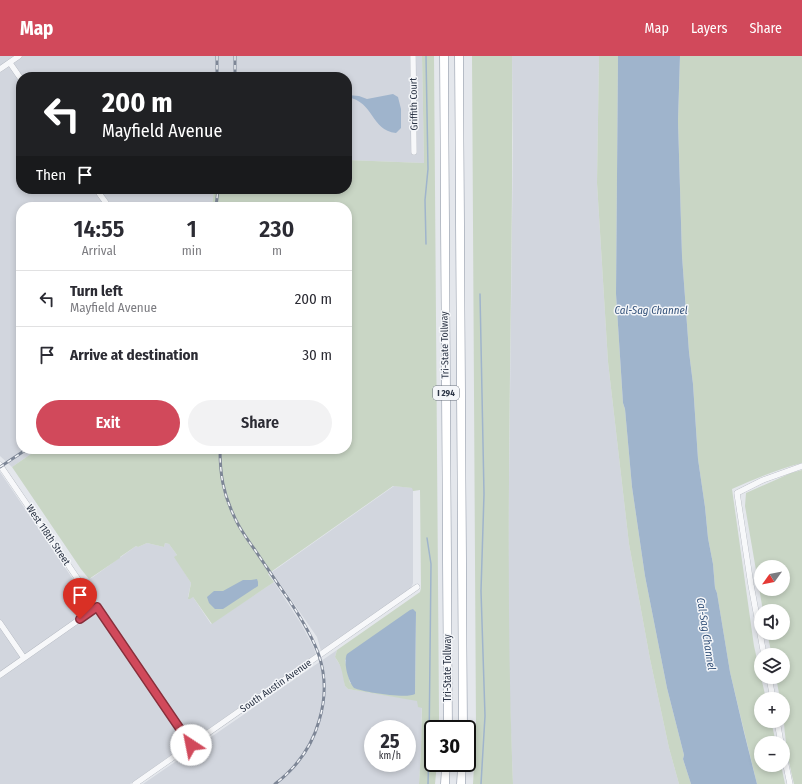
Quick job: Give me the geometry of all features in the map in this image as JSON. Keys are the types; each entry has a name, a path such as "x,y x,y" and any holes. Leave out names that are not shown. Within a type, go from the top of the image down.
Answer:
{"highway":[{"name":"Tri-State Tollway","path":"444,56 448,720"},
{"name":"Tri-State Tollway","path":"458,56 463,720"},
{"path":"445,784 446,772"},
{"path":"460,784 461,772"}],"street":[{"path":"0,69 19,56"},
{"name":"Griffith Court","path":"413,56 414,152"},
{"path":"10,63 16,72"},
{"name":"West 118th Street","path":"0,465 191,745"},
{"path":"763,648 737,493 763,480 802,466"},
{"path":"0,477 6,473"},
{"name":"South Austin Avenue","path":"135,784 417,587"},
{"path":"0,675 97,607"},
{"path":"0,623 24,658"},
{"path":"787,772 790,784"}],"shaded area":[{"path":"0,56 422,56 424,163 352,160 352,72 16,72 16,194 213,194 213,202 16,202 16,454 31,454 12,467 0,456"},
{"path":"512,56 599,56 597,183 608,362 629,544 650,659 669,748 679,784 513,784 509,677 508,569 513,141"},
{"path":"0,472 183,741 181,748 130,784 0,784"},
{"path":"394,486 413,488 412,586 410,590 321,651 317,637 272,572"},
{"path":"147,543 164,547 165,543 169,544 177,555 175,557 191,583 188,597 193,597 211,624 274,582 300,622 314,648 316,655 196,738 190,738 82,578 89,579 93,577 136,546 138,547"},
{"path":"337,650 335,657 341,667 345,686 348,689 422,701 419,784 143,784"}],"green space":[{"path":"422,56 434,56 439,720 424,720 424,772 436,772 435,784 419,784 422,708 418,707 417,701 348,689 345,686 341,668 335,657 337,650 420,592 420,490 413,491 412,488 393,486 268,574 274,582 212,624 193,597 188,599 191,583 174,557 177,555 169,544 165,543 164,547 147,543 138,547 136,546 89,579 12,467 31,454 352,454 352,202 213,202 213,194 352,194 352,160 424,163","holes":["416,612 415,694 350,683 345,660"]},
{"path":"472,56 512,56 509,602 513,784 473,784 474,772 476,772"},
{"path":"599,56 618,56 616,294 623,403 625,409 632,487 645,576 667,688 684,755 683,759 691,784 679,784 669,748 650,659 629,544 608,362 597,183"},
{"path":"680,56 802,56 802,463 775,471 732,489 754,648 754,684 763,684 764,692 754,692 754,728 773,728 774,736 754,736 754,772 730,672 715,588 698,459 682,256 678,121"},
{"path":"802,470 802,784 794,784 790,767 790,736 785,736 785,728 790,728 790,692 779,692 777,684 790,684 790,648 770,648 769,640 790,640 790,604 762,604 760,596 790,596 790,560 754,560 745,506 746,493 791,473"},
{"path":"754,772 782,772 785,784 757,784"}],"water":[{"name":"Cal-Sag Channel","path":"618,56 680,56 678,121 682,256 698,459 715,588 730,672 757,784 691,784 683,759 684,755 667,688 645,576 632,487 625,409 623,403 616,294"},
{"path":"393,94 398,97 401,109 401,128 396,133 381,127 363,104 352,99 352,95 367,99"},
{"path":"257,579 258,586 223,609 215,609 209,603 207,597 214,591 223,591 243,580"},
{"path":"413,609 416,612 415,694 403,696 375,693 354,688 347,671 347,654"}],"waterway":[{"path":"426,56 428,169 425,200 426,244"},
{"path":"480,294 484,494 481,591 485,716 481,784"},
{"path":"427,538 431,564 428,784"}],"railway":[{"path":"217,56 217,72"},
{"path":"235,56 235,72"},
{"path":"217,194 217,202"},
{"path":"0,467 20,454"},
{"path":"220,454 223,483 230,508 243,533 307,628 314,643 323,671 323,703 316,730 308,748 296,764 275,784"}],"route":[{"path":"80,619 97,607 191,745"}]}
